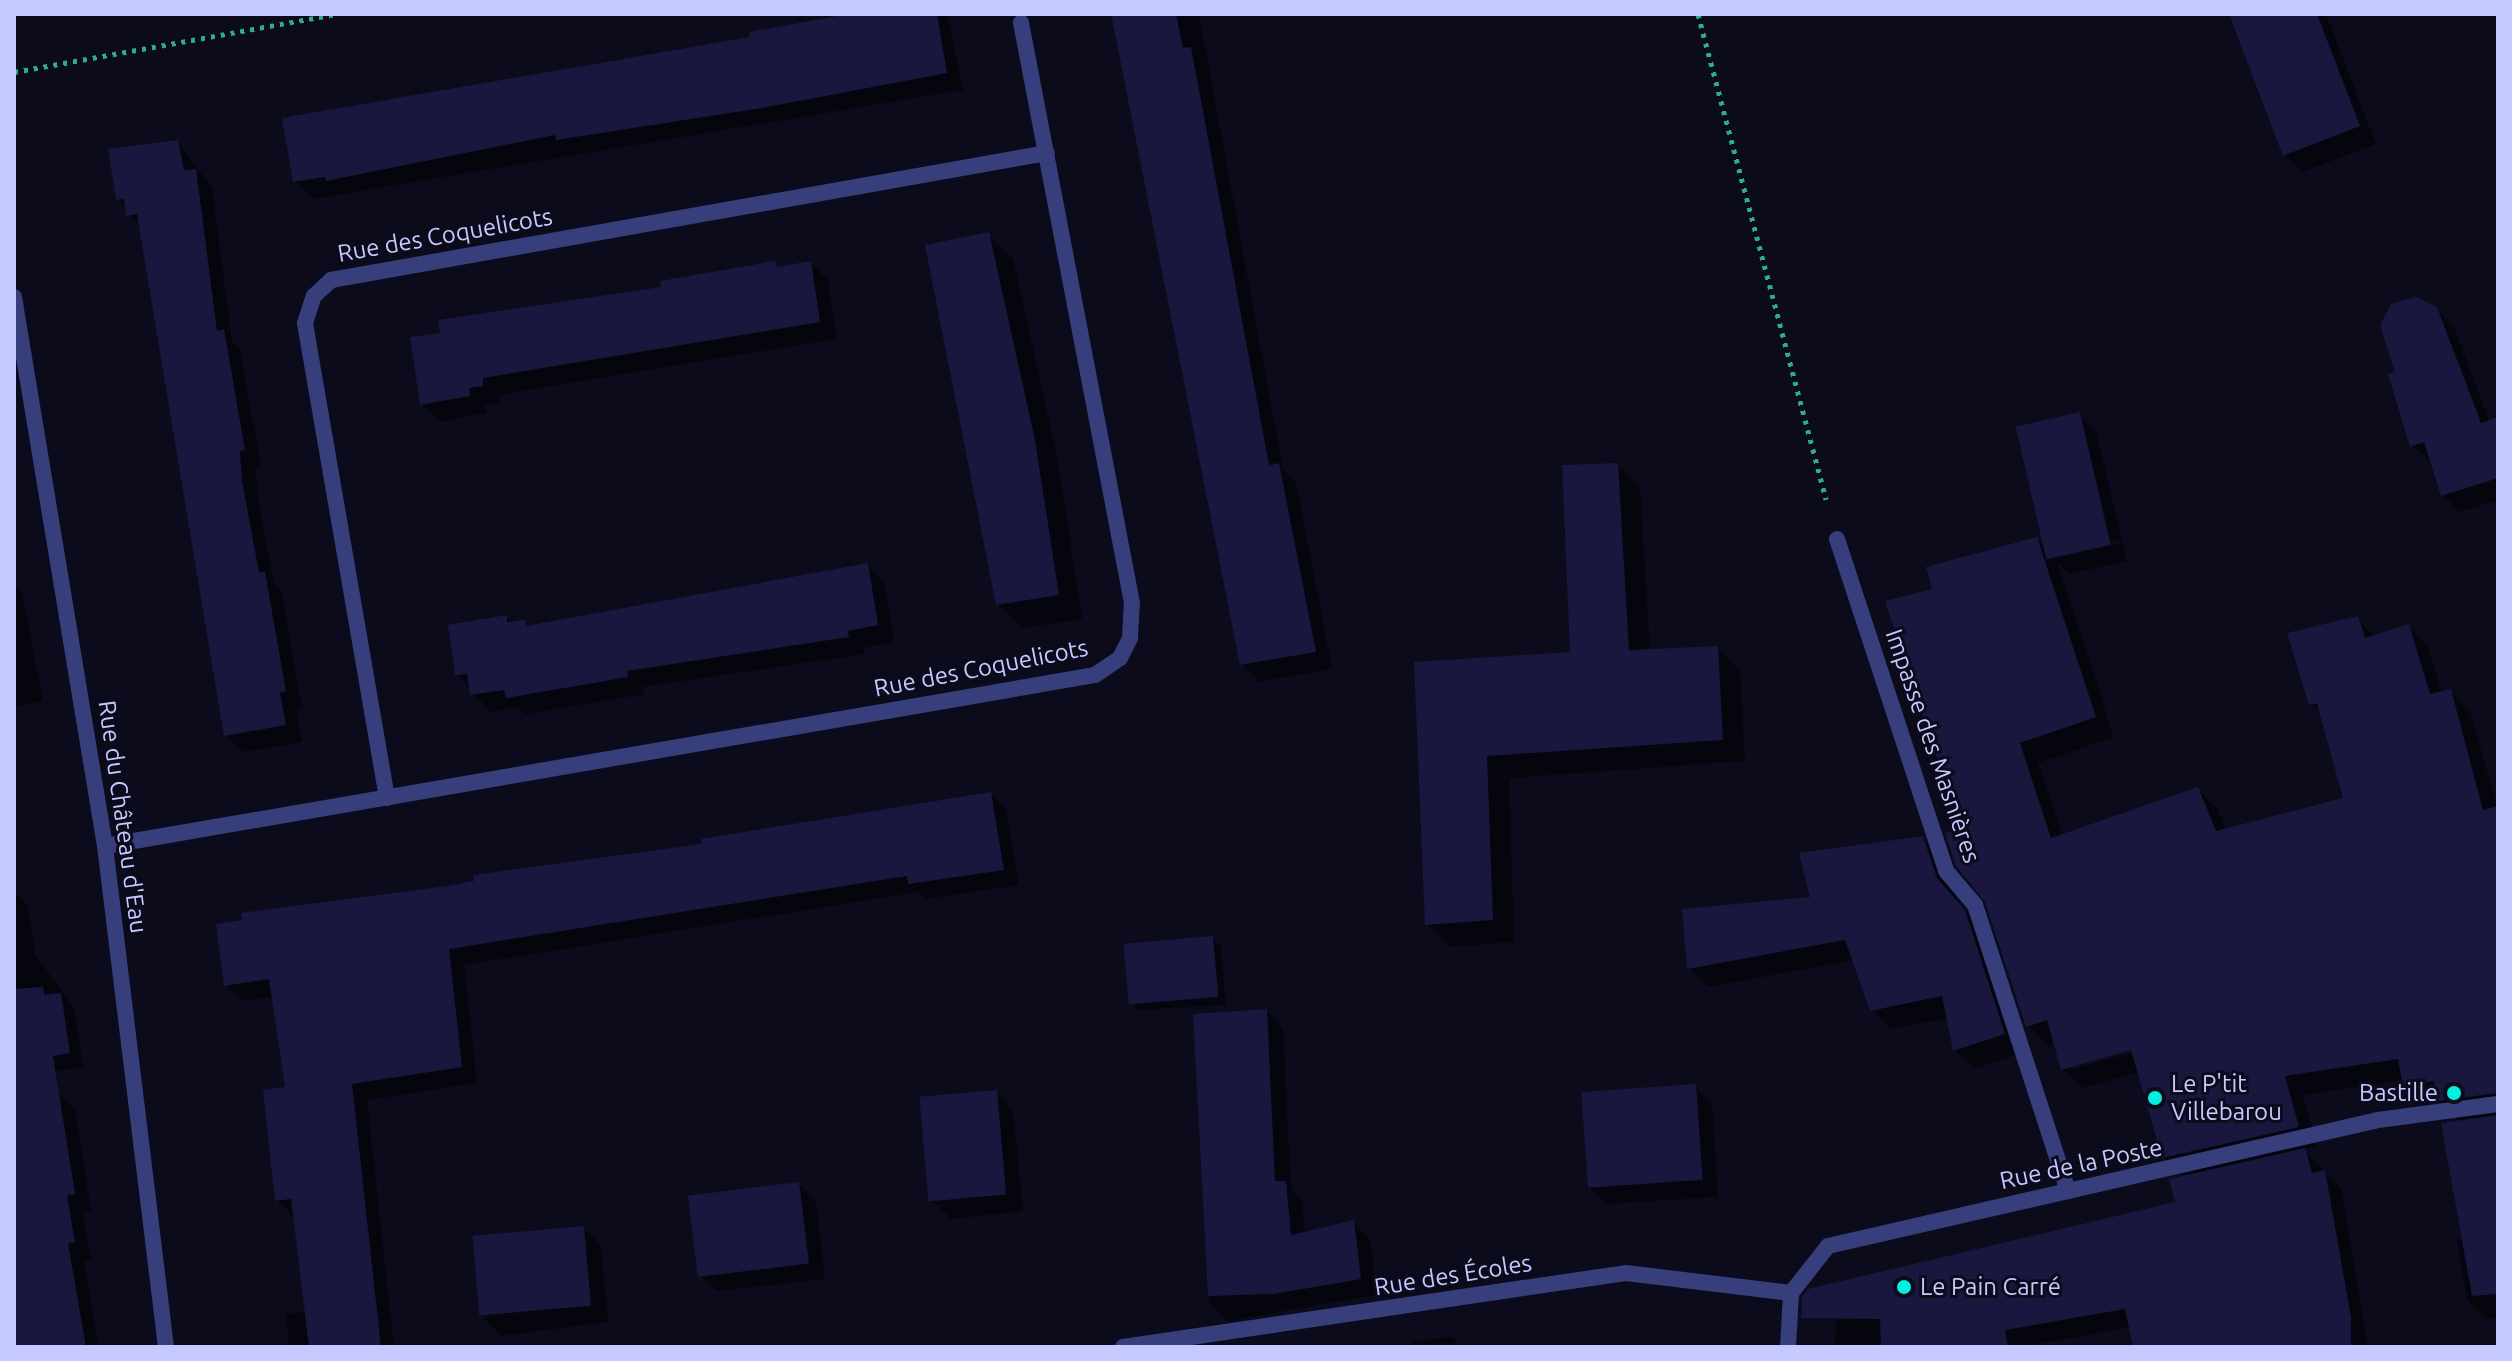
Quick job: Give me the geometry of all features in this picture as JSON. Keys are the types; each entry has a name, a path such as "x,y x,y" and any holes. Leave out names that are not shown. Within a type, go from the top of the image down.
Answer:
{"street":[{"name":"Rue des Coquelicots","path":"105,846 1095,675 1120,658 1130,638 1132,603 1021,23"},
{"name":"Rue des Coquelicots","path":"387,798 305,323 322,288 331,280 1047,153"},
{"name":"Rue du Château d'Eau","path":"14,297 105,846 166,1347"},
{"name":"Impasse des Masnières","path":"1837,539 1946,871 1975,905 2068,1191"},
{"name":"Rue de la Poste","path":"1791,1293 1828,1246 2378,1120 2498,1104"},
{"name":"Rue des Écoles","path":"1123,1347 1626,1273 1791,1293"},
{"path":"1788,1347 1791,1293"}],"path":[{"path":"14,72 336,14"},
{"path":"1698,14 1837,539"}],"building":[{"path":"848,14 937,14 947,73 762,108 556,140 555,135 326,181 325,177 293,182 282,118 750,37 749,32"},
{"path":"1111,14 1176,14 1183,48 1191,47 1269,465 1279,463 1316,652 1240,665"},
{"path":"2229,14 2317,14 2360,126 2283,156"},
{"path":"178,140 184,170 196,169 217,331 224,329 245,450 240,451 242,481 259,572 265,572 286,691 280,693 286,725 224,736 137,214 126,216 124,199 116,200 108,149"},
{"path":"989,232 1035,440 1059,595 996,605 925,245"},
{"path":"775,261 777,267 811,261 820,322 483,378 483,386 469,388 470,396 420,405 410,337 440,333 438,320 661,287 660,281"},
{"path":"2416,297 2437,307 2481,423 2498,417 2498,478 2441,496 2424,442 2410,447 2388,374 2395,372 2380,325 2391,304"},
{"path":"2080,412 2111,545 2046,559 2016,427"},
{"path":"1618,463 1629,650 1718,646 1723,740 1487,756 1493,920 1425,925 1414,662 1570,652 1562,465"},
{"path":"2037,537 2096,717 2020,743 2051,838 2198,787 2216,831 2343,798 2317,704 2309,705 2287,633 2358,616 2365,638 2409,624 2430,694 2451,689 2483,810 2498,806 2498,1093 2437,1101 2434,1081 2403,1087 2398,1059 2285,1076 2299,1127 2162,1158 2131,1050 2061,1070 2047,1020 2026,1027 1985,902 1956,866 1945,833 1956,831 1942,773 1885,601 1932,589 1926,567"},
{"path":"868,563 878,625 848,631 849,637 627,671 628,677 506,698 504,690 470,695 467,674 455,675 448,625 507,615 507,622 525,620 526,626"},
{"path":"991,792 1004,870 908,884 907,876 449,949 462,1067 352,1084 381,1347 309,1347 291,1199 275,1201 263,1090 285,1087 269,979 224,986 216,924 242,920 241,913 447,886 474,881 473,875 701,844 701,839"},
{"path":"1923,836 1937,878 1965,910 2005,1034 1953,1051 1942,996 1870,1011 1845,940 1687,969 1682,909 1810,897 1799,853"},
{"path":"1213,936 1218,997 1129,1005 1123,944"},
{"path":"43,987 44,995 61,993 70,1053 53,1056 75,1194 67,1195 75,1242 68,1243 86,1347 14,1347 14,989"},
{"path":"1267,1009 1275,1181 1286,1181 1291,1235 1354,1220 1361,1279 1274,1294 1208,1296 1193,1014"},
{"path":"1696,1084 1703,1180 1588,1188 1581,1092"},
{"path":"997,1090 1006,1195 928,1201 919,1097"},
{"path":"2498,1115 2498,1294 2472,1296 2441,1123"},
{"path":"2305,1148 2312,1173 2325,1170 2351,1317 2351,1347 2133,1347 2125,1309 2005,1330 2008,1347 1881,1347 1880,1319 1801,1318 1802,1297 1808,1289 2175,1202 2169,1179"},
{"path":"799,1182 809,1263 698,1277 688,1196"},
{"path":"584,1226 591,1306 479,1315 472,1236"}],"place":[{"name":"Bastille","path":"2454,1093"},
{"name":"Le P'tit Villebarou","path":"2155,1098"},
{"name":"Le Pain Carré","path":"1904,1287"}]}
